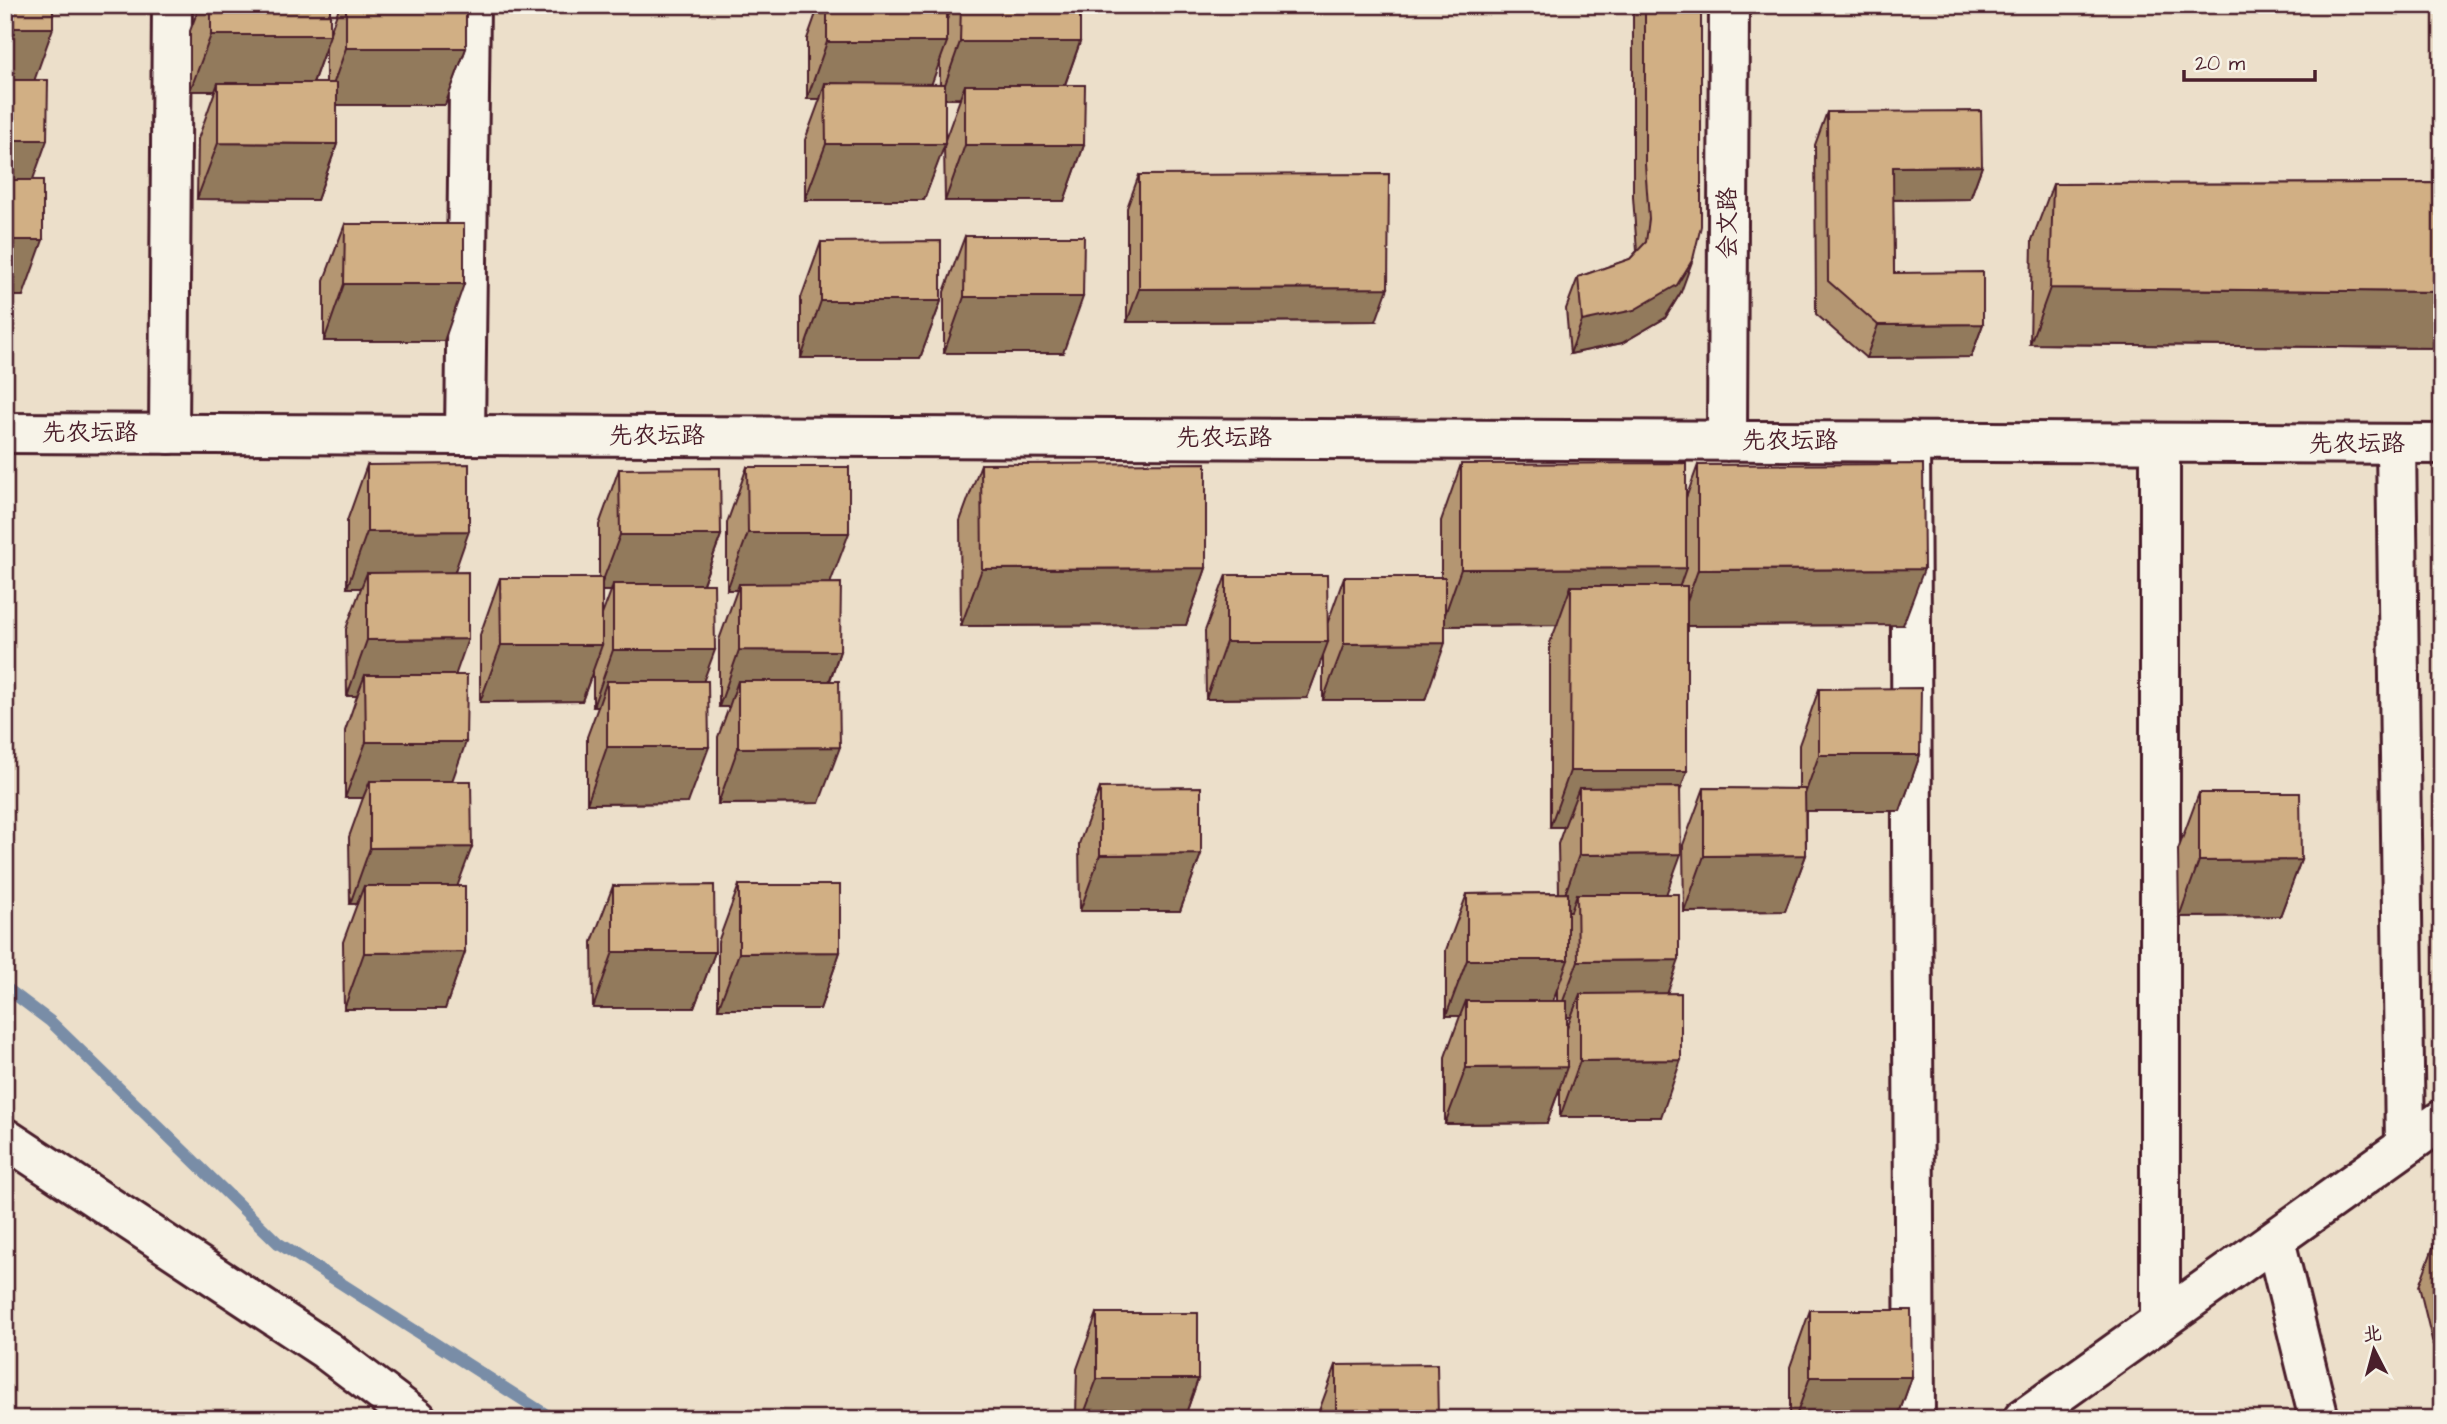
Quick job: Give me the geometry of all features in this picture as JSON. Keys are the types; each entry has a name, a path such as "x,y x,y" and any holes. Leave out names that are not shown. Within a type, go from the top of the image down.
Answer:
{"street":[{"path":"169,434 172,5"},
{"path":"465,435 470,5"},
{"name":"会文路","path":"1727,441 1729,5"},
{"name":"先农坛路","path":"5,433 2442,444"},
{"path":"1910,441 1915,1419"},
{"path":"2160,443 2160,1321"},
{"path":"2396,444 2405,1146"},
{"path":"2023,1419 2442,1120"},
{"path":"5,1138 326,1350 418,1419"},
{"path":"2275,1240 2319,1419"}],"building":[{"path":"5,5 53,5 53,28 5,28"},
{"path":"211,5 330,5 330,35 211,35"},
{"path":"346,5 466,5 466,48 346,48"},
{"path":"827,5 947,5 947,42 827,42"},
{"path":"961,5 1080,5 1080,42 960,42"},
{"path":"1645,5 1701,5 1701,226 1693,259 1677,285 1634,310 1582,321 1578,277 1630,259 1646,242 1649,219 1645,164"},
{"path":"5,80 48,80 47,140 5,140"},
{"path":"218,83 337,83 337,144 218,143"},
{"path":"825,83 945,84 945,144 826,144"},
{"path":"965,85 1085,85 1084,145 965,145"},
{"path":"1981,111 1982,166 1893,167 1894,273 1983,272 1983,324 1878,325 1828,281 1827,112"},
{"path":"1389,174 1388,288 1139,289 1139,175"},
{"path":"5,180 43,180 43,240 5,240"},
{"path":"2442,183 2442,292 2050,288 2053,184"},
{"path":"345,224 464,224 464,284 344,284"},
{"path":"965,236 1084,236 1083,297 964,297"},
{"path":"941,241 941,301 821,301 821,242"},
{"path":"1206,463 1206,568 982,569 981,464"},
{"path":"1686,463 1686,568 1461,569 1461,464"},
{"path":"469,464 469,531 367,532 367,465"},
{"path":"1923,464 1924,569 1698,570 1698,465"},
{"path":"747,467 849,467 849,533 748,533"},
{"path":"720,468 721,535 620,535 619,469"},
{"path":"468,572 468,639 367,640 367,573"},
{"path":"1226,575 1327,575 1328,642 1226,642"},
{"path":"1344,577 1445,577 1445,643 1344,644"},
{"path":"500,578 602,578 602,645 501,645"},
{"path":"841,583 840,651 739,650 739,584"},
{"path":"613,584 714,584 715,650 613,650"},
{"path":"1571,586 1687,586 1687,771 1570,771"},
{"path":"365,675 467,675 466,742 366,742"},
{"path":"607,681 708,681 709,747 607,747"},
{"path":"738,681 839,681 840,747 738,748"},
{"path":"1921,688 1920,755 1819,755 1819,689"},
{"path":"370,781 471,781 472,847 370,848"},
{"path":"1201,787 1201,854 1100,855 1100,788"},
{"path":"1680,787 1681,854 1579,855 1579,788"},
{"path":"1704,788 1805,789 1806,855 1704,856"},
{"path":"2199,793 2300,793 2301,860 2199,861"},
{"path":"714,885 715,952 613,952 613,886"},
{"path":"739,885 840,885 840,952 739,953"},
{"path":"364,886 465,886 465,952 364,953"},
{"path":"1568,893 1568,960 1467,960 1467,894"},
{"path":"1577,894 1679,894 1679,960 1578,961"},
{"path":"1681,993 1681,1060 1580,1061 1580,994"},
{"path":"1466,1001 1567,1001 1567,1067 1466,1068"},
{"path":"1810,1310 1911,1310 1912,1377 1810,1377"},
{"path":"1097,1313 1198,1313 1198,1379 1097,1379"},
{"path":"1437,1364 1438,1419 1336,1419 1336,1365"}],"waterway":[{"path":"5,987 50,1021 278,1243 553,1419"}]}
